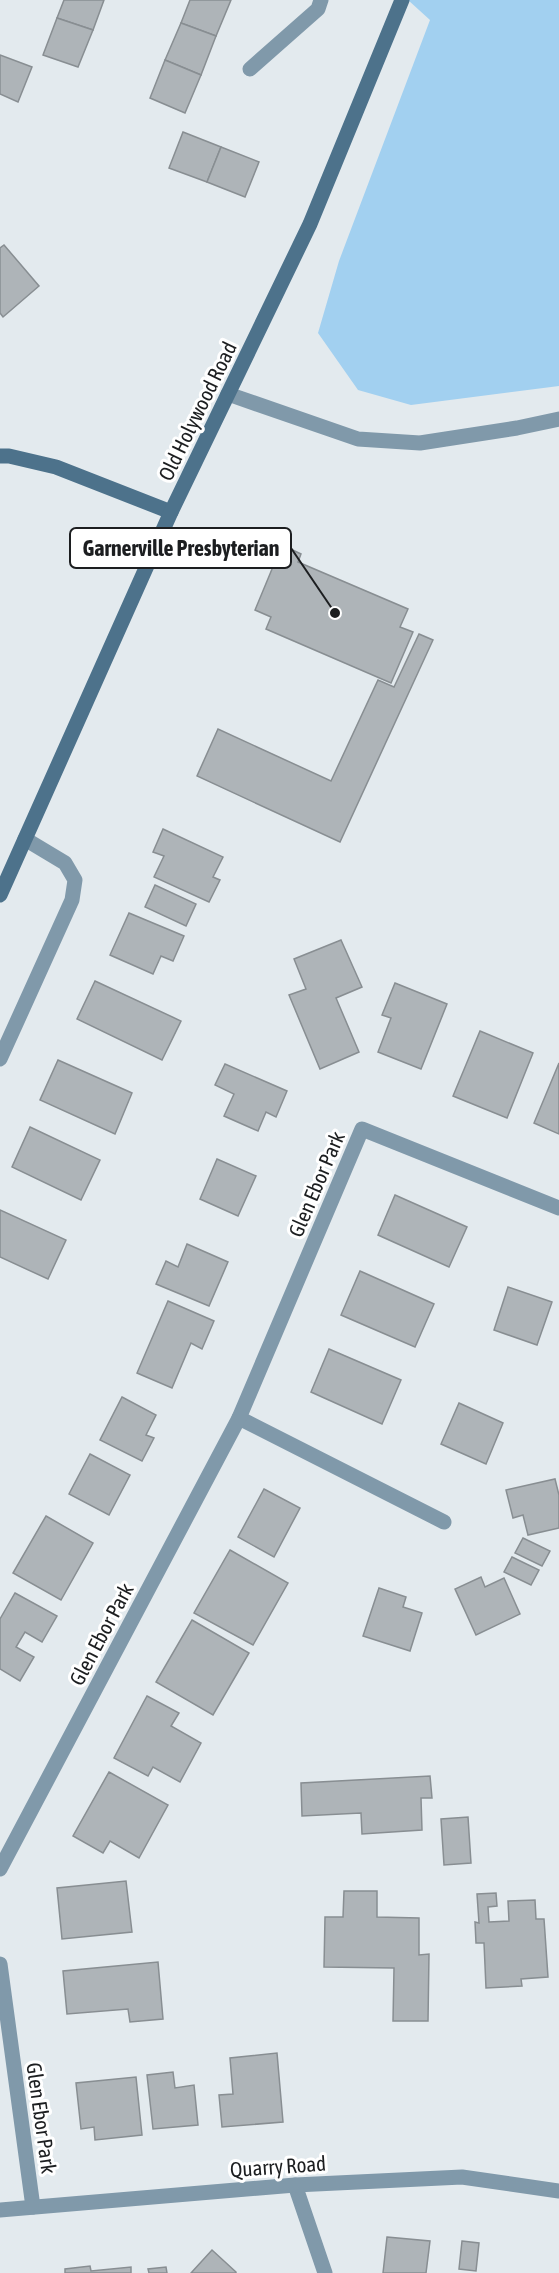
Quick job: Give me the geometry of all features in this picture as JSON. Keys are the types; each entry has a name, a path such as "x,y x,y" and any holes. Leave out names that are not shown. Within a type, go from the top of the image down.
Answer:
{"street":[{"path":"250,69 318,9 321,0"},
{"name":"Old Holywood Road","path":"0,895 171,512 310,224 402,0"},
{"path":"228,394 358,440 420,442 517,428 559,418"},
{"path":"0,456 56,467 171,512"},
{"path":"0,1059 72,900 75,880 65,863 25,839"},
{"name":"Glen Ebor Park","path":"0,1869 239,1418 362,1129 559,1208"},
{"path":"239,1418 444,1522"},
{"name":"Glen Ebor Park","path":"0,1964 33,2207"},
{"name":"Quarry Road","path":"0,2210 295,2185 462,2177 559,2191"},
{"path":"295,2185 325,2273"}],"shaded area":[{"path":"408,0 559,0 559,386 411,405 358,390 318,333 339,261 430,20"}],"building":[{"path":"64,0 104,0 93,30 57,18"},
{"path":"190,0 231,0 216,36 181,23"},
{"path":"57,18 93,30 78,67 43,55"},
{"path":"181,23 216,36 201,75 165,60"},
{"path":"0,55 32,67 18,102 0,94"},
{"path":"165,60 201,75 185,113 150,98"},
{"path":"183,132 221,147 207,182 169,168"},
{"path":"221,147 259,162 245,197 207,182"},
{"path":"4,245 39,286 3,317 0,313 0,248"},
{"path":"282,545 301,554 298,562 408,609 400,627 413,632 391,683 266,629 271,617 255,610"},
{"path":"419,634 433,640 340,842 197,776 218,729 331,781 378,680 394,687"},
{"path":"163,829 223,857 213,877 220,880 209,902 154,877 164,856 153,852"},
{"path":"155,885 196,904 186,926 145,907"},
{"path":"129,913 184,936 173,961 161,956 153,974 110,955"},
{"path":"341,940 362,987 336,998 359,1052 320,1069 289,995 306,989 294,959"},
{"path":"95,981 181,1021 162,1060 77,1019"},
{"path":"395,983 447,1004 421,1069 378,1052 391,1018 382,1015"},
{"path":"480,1031 533,1053 507,1118 453,1096"},
{"path":"58,1060 132,1093 115,1134 40,1100"},
{"path":"559,1063 559,1134 534,1123"},
{"path":"225,1064 287,1091 276,1117 266,1112 258,1131 224,1116 234,1094 215,1085"},
{"path":"30,1127 100,1160 81,1200 12,1167"},
{"path":"217,1159 256,1176 238,1216 200,1199"},
{"path":"395,1195 467,1227 449,1267 378,1235"},
{"path":"0,1210 66,1240 48,1279 0,1257"},
{"path":"187,1244 228,1262 209,1306 156,1284 166,1261 178,1267"},
{"path":"360,1271 434,1304 415,1347 341,1315"},
{"path":"508,1287 552,1302 537,1345 494,1330"},
{"path":"168,1301 214,1321 202,1349 191,1343 172,1388 137,1373"},
{"path":"329,1349 401,1380 382,1424 311,1392"},
{"path":"122,1397 156,1415 146,1435 154,1438 142,1461 100,1440"},
{"path":"459,1403 503,1423 486,1464 441,1444"},
{"path":"90,1454 130,1475 109,1515 69,1494"},
{"path":"555,1479 559,1495 559,1528 528,1535 523,1515 513,1518 506,1490"},
{"path":"264,1489 300,1508 274,1557 238,1537"},
{"path":"46,1516 93,1543 61,1600 13,1573"},
{"path":"523,1538 550,1551 542,1566 515,1553"},
{"path":"230,1550 288,1583 253,1645 194,1613"},
{"path":"512,1557 539,1570 531,1585 504,1572"},
{"path":"481,1577 485,1587 504,1578 520,1614 476,1635 455,1589"},
{"path":"379,1588 406,1597 403,1607 422,1613 410,1651 363,1636"},
{"path":"15,1593 57,1616 42,1642 25,1632 16,1647 34,1657 20,1681 0,1669 0,1619"},
{"path":"192,1620 249,1653 213,1715 156,1682"},
{"path":"147,1696 179,1713 171,1726 201,1743 180,1782 153,1767 148,1776 114,1758"},
{"path":"109,1772 168,1805 139,1858 110,1841 103,1853 73,1836"},
{"path":"430,1776 432,1798 421,1798 422,1830 362,1834 361,1813 302,1816 301,1783"},
{"path":"468,1817 471,1863 444,1865 441,1819"},
{"path":"126,1881 132,1932 62,1939 57,1888"},
{"path":"344,1891 377,1891 377,1917 419,1918 419,1955 429,1954 428,2021 393,2021 394,1968 324,1967 325,1917 343,1917"},
{"path":"496,1893 497,1906 488,1907 489,1922 509,1921 508,1901 535,1900 536,1919 544,1919 548,1977 521,1979 522,1986 486,1988 484,1943 476,1943 475,1922 479,1923 477,1894"},
{"path":"158,1962 163,2019 130,2022 128,2009 67,2014 63,1971"},
{"path":"277,2053 283,2122 222,2127 219,2095 233,2094 230,2058"},
{"path":"173,2072 175,2088 194,2085 198,2125 153,2129 147,2075"},
{"path":"136,2077 142,2135 95,2140 94,2127 81,2129 76,2083"},
{"path":"387,2237 430,2241 426,2273 383,2273"},
{"path":"462,2241 479,2243 476,2271 459,2269"},
{"path":"212,2250 236,2272 236,2273 191,2273"},
{"path":"90,2266 91,2271 131,2267 131,2273 65,2273 65,2269"},
{"path":"166,2267 167,2273 149,2273 148,2269"}],"place":[{"name":"Garnerville Presbyterian","path":"335,613"}]}
